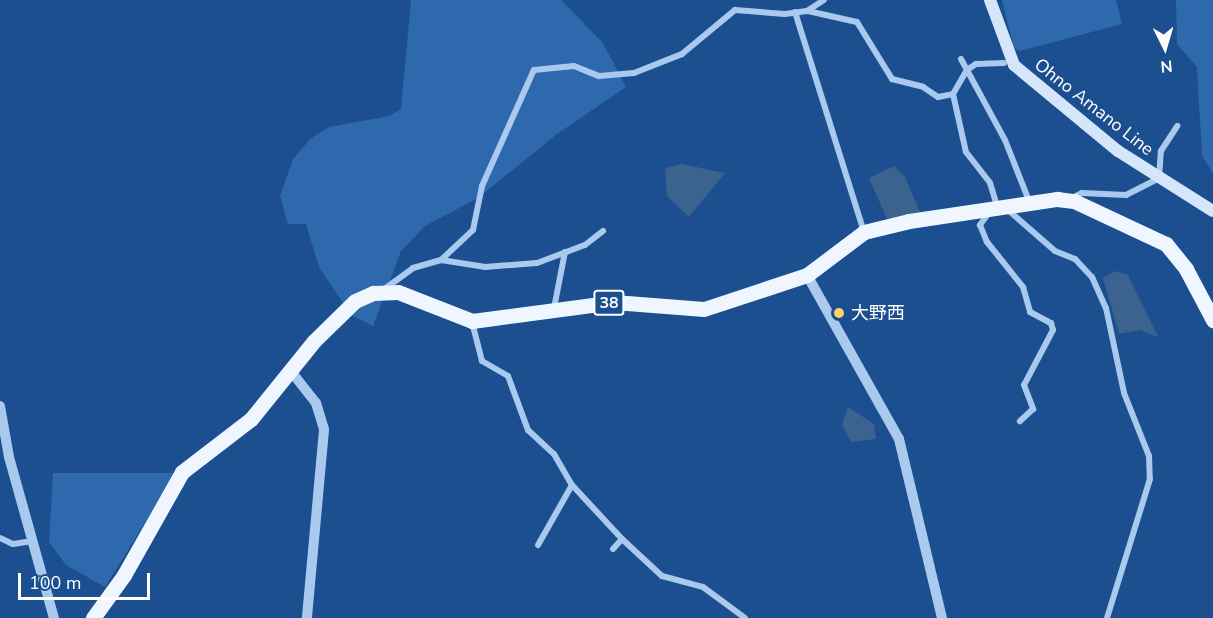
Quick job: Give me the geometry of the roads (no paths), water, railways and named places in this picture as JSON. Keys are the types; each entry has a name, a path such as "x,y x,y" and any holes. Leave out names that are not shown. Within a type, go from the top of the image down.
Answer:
{"main road":[{"name":"Ohno Amano Line","path":"990,0 1014,65 1118,151 1213,211"},
{"name":"38","path":"382,291 408,295 472,321 614,302 704,309 807,275 864,232 1029,201 1069,200 1166,244 1186,269 1213,320"},
{"path":"93,618 124,575 182,472 251,418 290,370 355,301 382,291"}],"street":[{"path":"807,11 824,0"},
{"path":"441,260 476,225 482,186 534,70 574,66 599,76 634,73 682,54 735,10 807,11 857,22 898,83 923,87 938,97 953,94"},
{"path":"795,12 864,232"},
{"path":"961,59 1005,140 1029,201"},
{"path":"1004,63 976,64 967,70 953,94 966,152 990,183 997,206 1033,228 1055,251 1076,258 1092,278 1106,308 1124,393 1149,456 1150,479 1107,618"},
{"path":"1069,200 1082,194 1126,195 1159,178 1161,151 1177,126"},
{"path":"997,206 984,216 983,232 1023,287 1026,306 1051,323 1053,330 1024,385 1033,409 1020,421"},
{"path":"382,291 413,268 441,260 485,267 537,263 565,252 603,231"},
{"path":"554,310 565,252"},
{"path":"807,275 899,439 942,618"},
{"path":"472,321 482,361 508,376 528,430 554,454 572,485 622,539 662,576 703,587 745,618"},
{"path":"290,370 316,403 324,430 307,618"},
{"path":"0,406 31,541 54,618"},
{"path":"538,545 572,485"},
{"path":"0,538 13,544 31,541"},
{"path":"614,549 622,539"}],"place":[{"name":"大野西","path":"839,313"}]}
